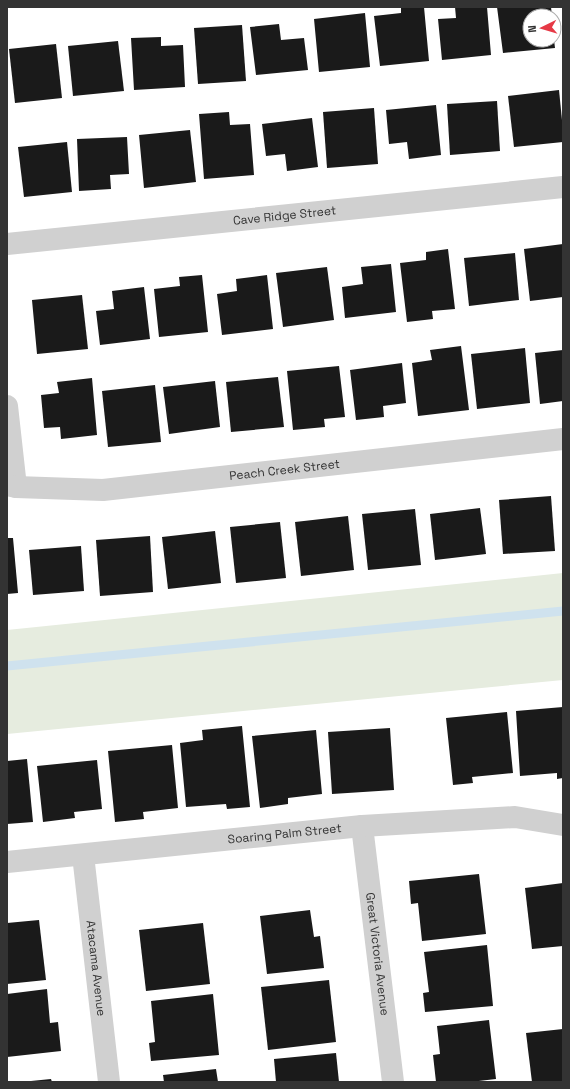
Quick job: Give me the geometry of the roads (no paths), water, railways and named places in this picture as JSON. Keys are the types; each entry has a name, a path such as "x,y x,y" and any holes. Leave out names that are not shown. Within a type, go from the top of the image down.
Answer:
{"street":[{"name":"Cave Ridge Street","path":"7,244 563,187"},
{"path":"7,406 12,486"},
{"name":"Peach Creek Street","path":"12,486 103,490 563,439"},
{"name":"Soaring Palm Street","path":"7,862 362,826 514,817 563,825"},
{"name":"Great Victoria Avenue","path":"362,826 393,1082"},
{"name":"Atacama Avenue","path":"83,855 109,1082"}],"waterway":[{"path":"7,666 563,611"}]}
